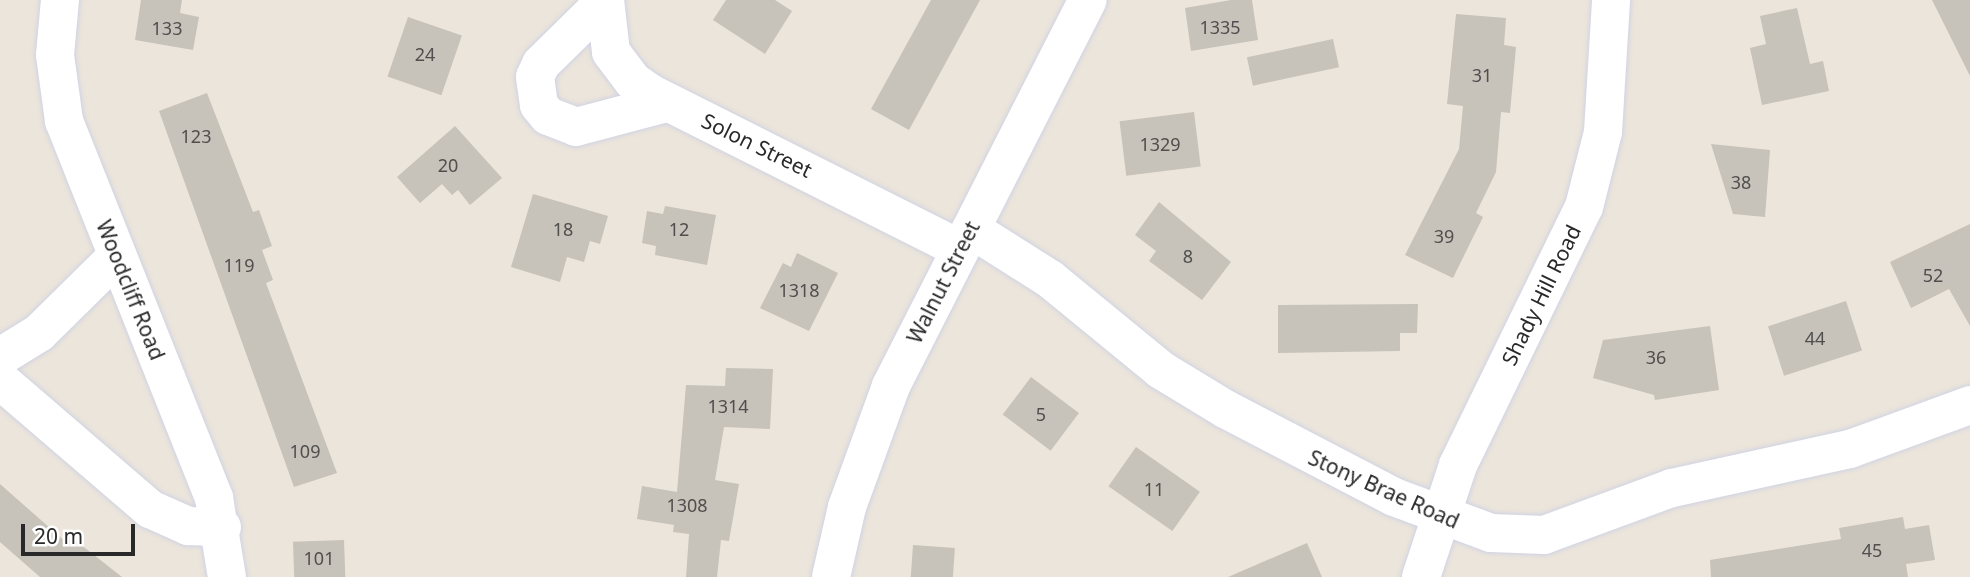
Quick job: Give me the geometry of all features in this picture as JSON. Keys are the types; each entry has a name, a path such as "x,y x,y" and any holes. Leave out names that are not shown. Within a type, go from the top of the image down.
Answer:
{"street":[{"name":"Woodcliff Road","path":"60,0 55,55 64,121 222,527 227,577"},
{"name":"Walnut Street","path":"831,577 847,507 875,426 966,239 1088,0"},
{"name":"Shady Hill Road","path":"1421,577 1438,517 1480,416 1584,207 1604,132 1611,0"},
{"path":"604,1 541,64 535,78 539,105 548,116 576,127 666,103"},
{"name":"Solon Street","path":"604,1 606,36 620,68 666,103 966,239"},
{"name":"Stony Brae Road","path":"966,239 1050,279 1134,351 1190,389 1291,446 1438,517 1491,533 1545,535 1672,488 1850,449 1970,405"},
{"path":"0,357 39,332 117,256"},
{"path":"0,380 150,509 188,526 222,527"}],"building":[{"path":"141,0 182,0 180,13 199,17 193,50 135,40"},
{"path":"726,0 775,0 792,11 765,54 713,20"},
{"path":"931,0 980,0 909,130 871,109"},
{"path":"1231,0 1252,0 1258,40 1191,51 1185,8"},
{"path":"1932,0 1970,0 1970,76"},
{"path":"1797,8 1810,64 1823,61 1829,91 1762,105 1750,48 1766,44 1760,16"},
{"path":"1456,14 1506,18 1504,45 1516,47 1510,113 1501,112 1496,172 1476,213 1483,217 1453,278 1405,255 1459,149 1463,106 1447,104"},
{"path":"408,17 462,36 441,95 387,77"},
{"path":"1333,39 1339,67 1253,86 1247,57"},
{"path":"207,93 253,212 259,210 272,246 262,250 273,280 266,283 337,473 294,487 159,111"},
{"path":"1194,112 1201,167 1126,176 1120,121"},
{"path":"455,126 502,178 470,205 458,190 452,195 442,184 420,203 397,177"},
{"path":"1711,144 1770,150 1765,217 1733,214"},
{"path":"533,194 608,216 600,244 590,241 584,262 567,257 560,282 511,267"},
{"path":"1159,202 1231,262 1202,300 1149,261 1156,251 1135,235"},
{"path":"665,206 716,215 707,265 655,255 656,246 642,243 647,211 663,214"},
{"path":"1970,224 1970,326 1949,289 1911,308 1890,262"},
{"path":"797,253 838,273 809,331 760,308 783,263 791,267"},
{"path":"1846,301 1862,350 1784,376 1768,326"},
{"path":"1418,304 1417,333 1400,333 1400,351 1278,353 1278,305"},
{"path":"1710,326 1719,390 1655,400 1654,395 1593,378 1603,340"},
{"path":"726,368 773,369 770,429 724,427 715,480 739,484 729,541 721,540 717,577 686,577 689,534 673,532 674,525 637,519 642,486 677,492 686,385 725,386"},
{"path":"1031,377 1079,413 1051,451 1003,415"},
{"path":"1136,447 1200,492 1172,531 1108,486"},
{"path":"0,484 67,543 71,537 122,577 40,577 0,542"},
{"path":"1903,517 1905,529 1929,525 1935,560 1906,564 1908,577 1711,577 1710,560 1841,539 1839,528"},
{"path":"344,540 345,577 294,577 293,542"},
{"path":"1307,543 1322,577 1228,577"},
{"path":"913,545 955,548 953,577 911,577"}]}
